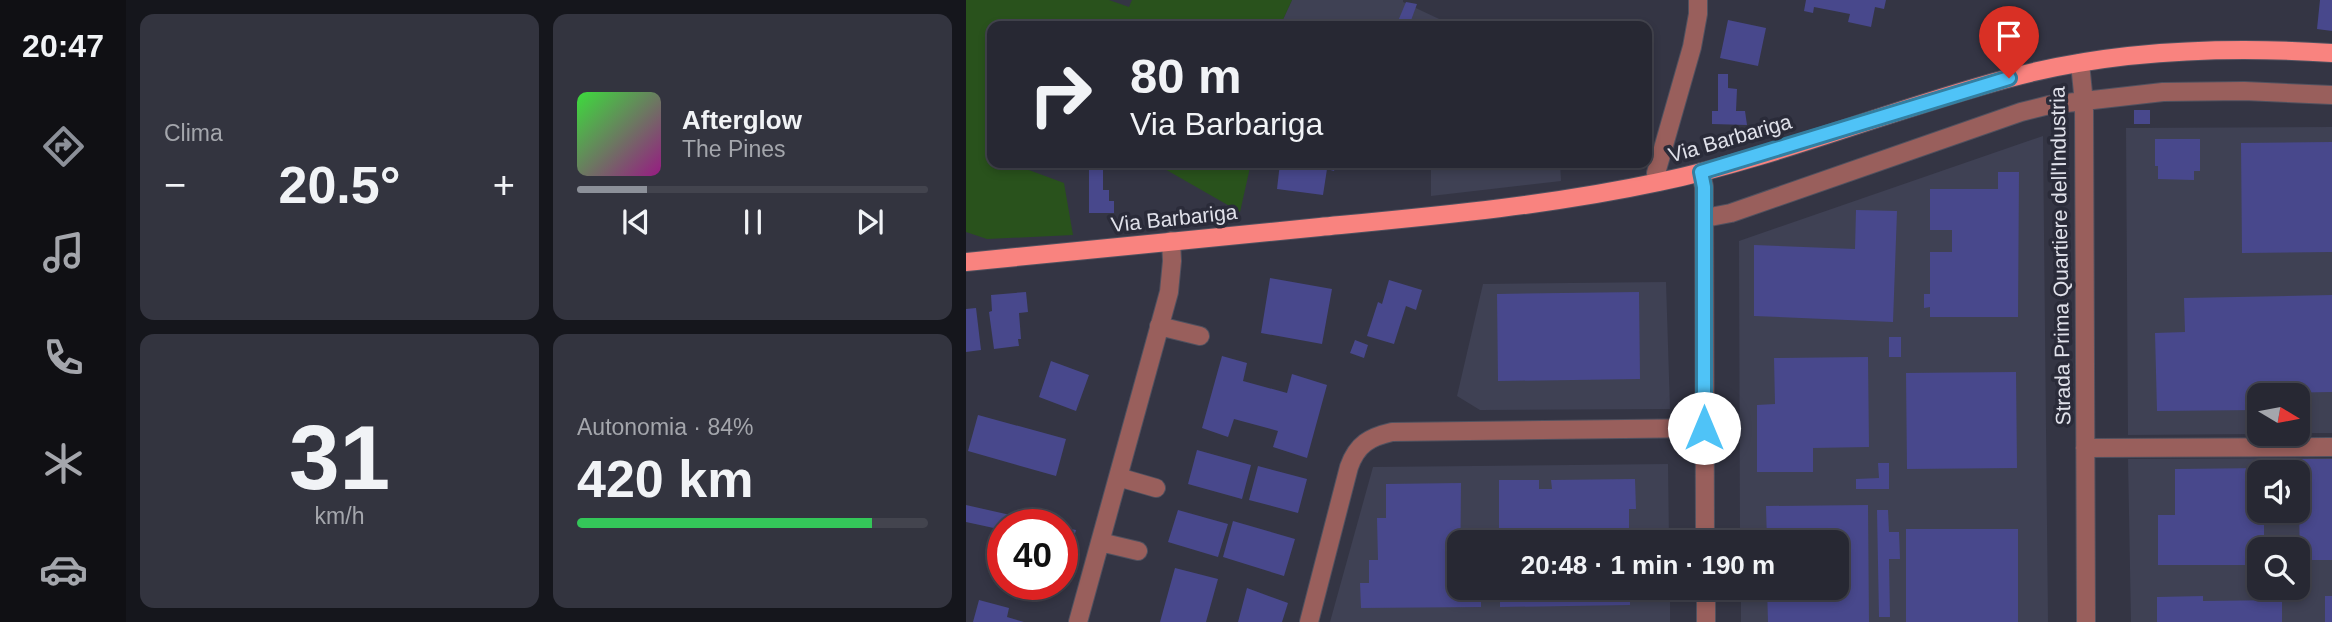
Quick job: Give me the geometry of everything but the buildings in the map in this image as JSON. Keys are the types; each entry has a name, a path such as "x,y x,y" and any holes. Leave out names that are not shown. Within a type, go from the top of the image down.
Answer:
{"main road":[{"name":"Via Barbariga","path":"966,262 1552,203 1701,172 2009,78 2080,63 2173,52 2234,50 2332,53"}],"street":[{"path":"1658,182 1656,173 1692,47 1698,0"},
{"name":"Strada Prima Quartiere dell'Industria","path":"2080,63 2084,103 2086,622"},
{"path":"1704,218 1731,213 2049,105 2163,92 2244,91 2332,95"},
{"path":"1701,172 1704,187 1706,530"},
{"path":"1078,622 1169,292 1171,241"},
{"path":"1159,326 1200,336"},
{"path":"1309,622 1353,455 1365,441 1376,435 1392,432 1704,428"},
{"name":"Strada Prima Quartiere dell'Industria","path":"2085,448 2332,447"},
{"path":"1118,477 1156,488"},
{"path":"1100,542 1138,551"},
{"path":"1706,600 1706,622"}],"shaded area":[{"path":"1292,0 1403,0 1443,21 1282,21"},
{"path":"2332,127 2332,433 2310,433 2310,383 2247,383 2247,434 2128,435 2126,128"},
{"path":"2043,136 2048,622 1741,622 1741,600 1849,600 1849,530 1740,530 1739,241"},
{"path":"1431,168 1560,168 1561,181 1431,196"},
{"path":"1666,282 1670,409 1480,410 1457,396 1483,284"},
{"path":"2332,458 2332,622 2131,622 2128,459"},
{"path":"1668,464 1669,530 1447,530 1447,600 1670,600 1670,622 1330,622 1373,467"}],"green space":[{"path":"966,0 1109,0 1129,7 1132,0 1292,0 1282,21 987,21 987,168 1024,168 1064,183 1073,235 987,239 966,232"},
{"path":"1163,168 1250,168 1240,212"}],"route":[{"path":"1704,428 1704,187 1701,172 2009,78"}]}
